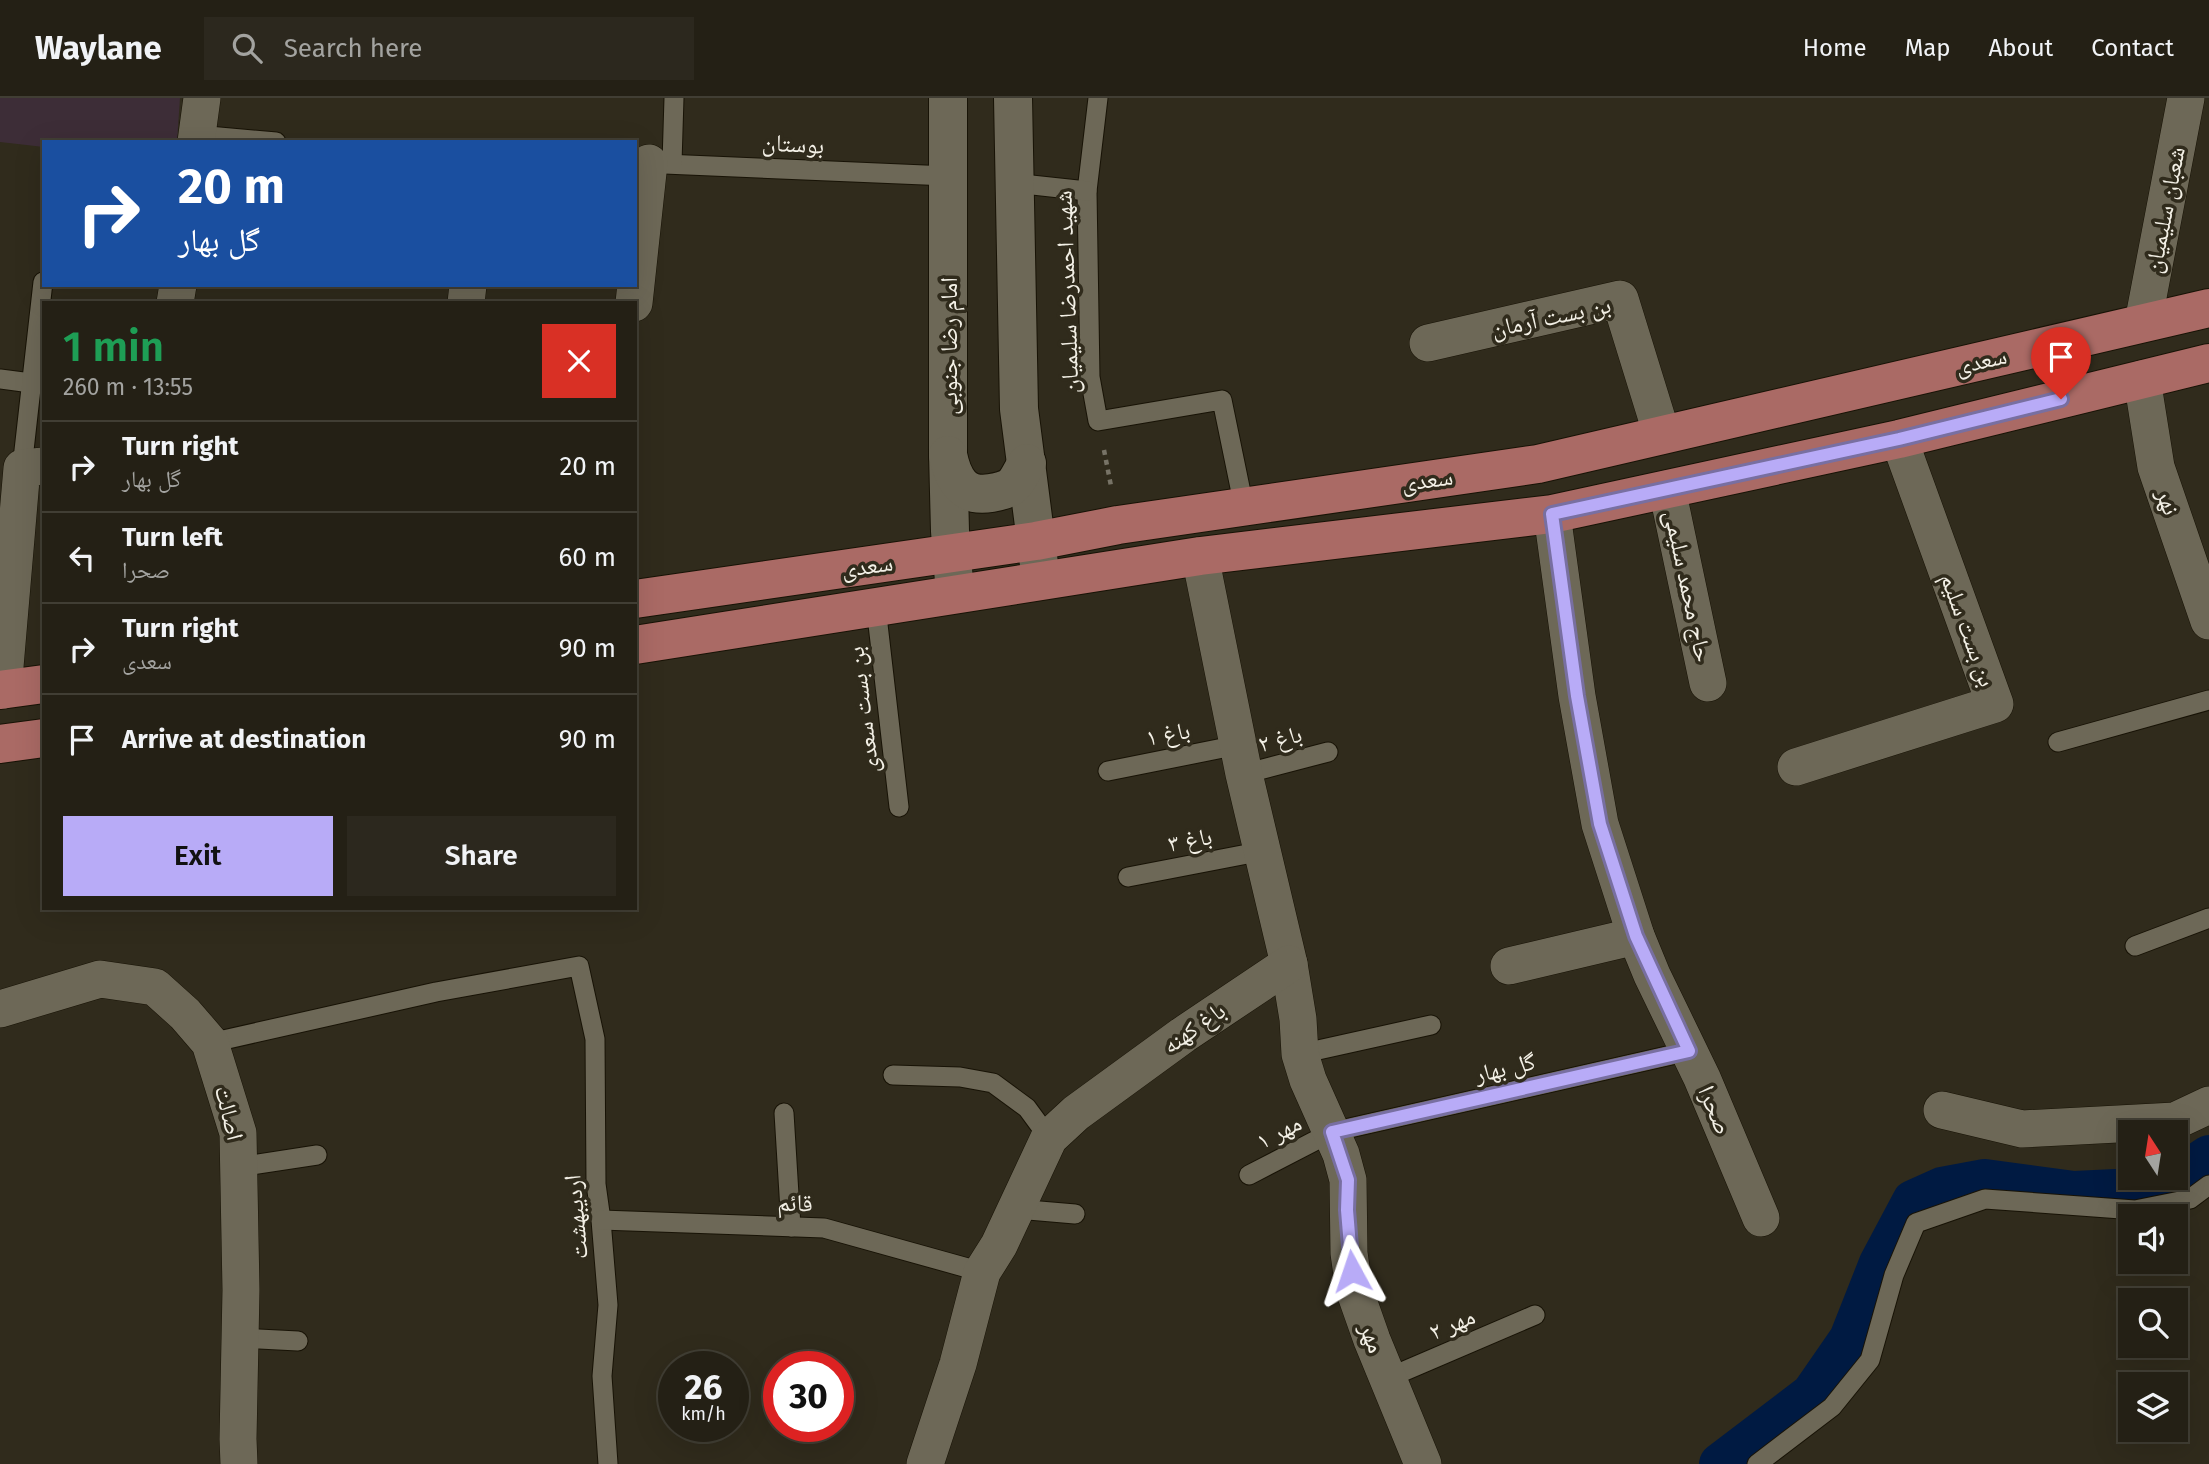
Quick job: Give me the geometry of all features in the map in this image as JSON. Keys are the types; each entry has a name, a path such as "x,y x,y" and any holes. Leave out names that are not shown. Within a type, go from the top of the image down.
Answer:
{"main road":[{"name":"سعدی","path":"637,599 1538,464 2209,308"},
{"path":"2142,379 2143,323"},
{"name":"سعدی","path":"637,645 1200,556 1552,514 1899,439 2209,363"},
{"path":"2,690 42,684"},
{"path":"0,744 42,738"}],"street":[{"path":"197,138 202,98"},
{"name":"امام رضا جنوبی","path":"948,98 948,453 955,594"},
{"path":"1013,98 1019,409 1041,581"},
{"name":"شعبان سلیمیان","path":"2143,323 2186,98"},
{"path":"637,280 652,163"},
{"name":"بن بست آرمان","path":"1427,343 1620,299 1662,435"},
{"name":"نهر","path":"2142,379 2156,467 2209,621"},
{"name":"بن بست سلیم","path":"1796,767 1995,705 1899,439"},
{"path":"948,453 952,473 958,484 967,491 984,494 999,492 1012,486 1027,463"},
{"path":"2,690 33,467"},
{"name":"حاج محمد سلیمی","path":"1667,489 1709,683"},
{"name":"صحرا","path":"1552,514 1577,696 1600,824 1636,936 1762,1219"},
{"path":"1200,556 1241,759 1289,964"},
{"path":"1509,966 1636,936"},
{"name":"مهر","path":"1289,964 1298,1019 1300,1054 1308,1080 1332,1132 1348,1180 1349,1253 1354,1289 1423,1464"},
{"name":"باغ کهنه","path":"925,1464 958,1364 982,1272 999,1245 1049,1138 1076,1113 1183,1035 1289,964"},
{"name":"اصالت","path":"0,1009 100,979 155,987 184,1014 210,1044 239,1133 239,1464"},
{"path":"1942,1110 2022,1129 2175,1121 2209,1105"}],"lane":[{"path":"652,163 674,98"},
{"name":"شهید احمدرضا سلیمیان","path":"1098,98 1087,191 1090,377 1098,421"},
{"path":"197,138 236,140"},
{"name":"بوستان","path":"652,163 948,176"},
{"path":"1014,183 1087,191"},
{"path":"33,467 31,383 42,287"},
{"path":"0,379 31,383"},
{"path":"1098,421 1222,400 1244,507"},
{"name":"بن بست سعدی","path":"876,607 899,807"},
{"path":"2058,742 2209,700"},
{"name":"باغ ۲","path":"1241,759 1328,752"},
{"name":"باغ ۱","path":"1108,771 1241,759"},
{"name":"باغ ۳","path":"1128,877 1263,851"},
{"path":"2135,946 2209,918"},
{"name":"اردیبهشت","path":"210,1044 436,992 579,966 595,1039 596,1184 608,1305 602,1376 608,1464"},
{"path":"1300,1054 1431,1025"},
{"name":"گل بهار","path":"1332,1132 1689,1051"},
{"path":"893,1074 960,1077 993,1083 1027,1108 1049,1138"},
{"path":"784,1113 791,1227"},
{"name":"مهر ۱","path":"1249,1175 1332,1132"},
{"path":"239,1167 317,1154"},
{"path":"1757,1464 1832,1407 1870,1360 1894,1275 1916,1223 1984,1199 2135,1210 2190,1199 2209,1185"},
{"path":"1016,1209 1075,1214"},
{"name":"قائم","path":"601,1220 824,1228 982,1272"},
{"name":"مهر ۲","path":"1388,1378 1535,1315"},
{"path":"240,1338 298,1341"}],"path":[{"name":"شهید احمدرضا سلیمیان","path":"1098,421 1118,525"}],"shaded area":[{"path":"0,98 180,98 177,140 42,140 42,147 0,142"}],"waterway":[{"path":"1720,1464 1812,1394 1850,1339 1880,1263 1913,1201 1942,1188 1985,1180 2074,1192 2137,1189 2176,1178 2209,1156"}],"route":[{"path":"1352,1271 1347,1210 1348,1180 1332,1132 1689,1051 1636,936 1600,824 1577,696 1552,514 1899,439 2061,399"}]}
